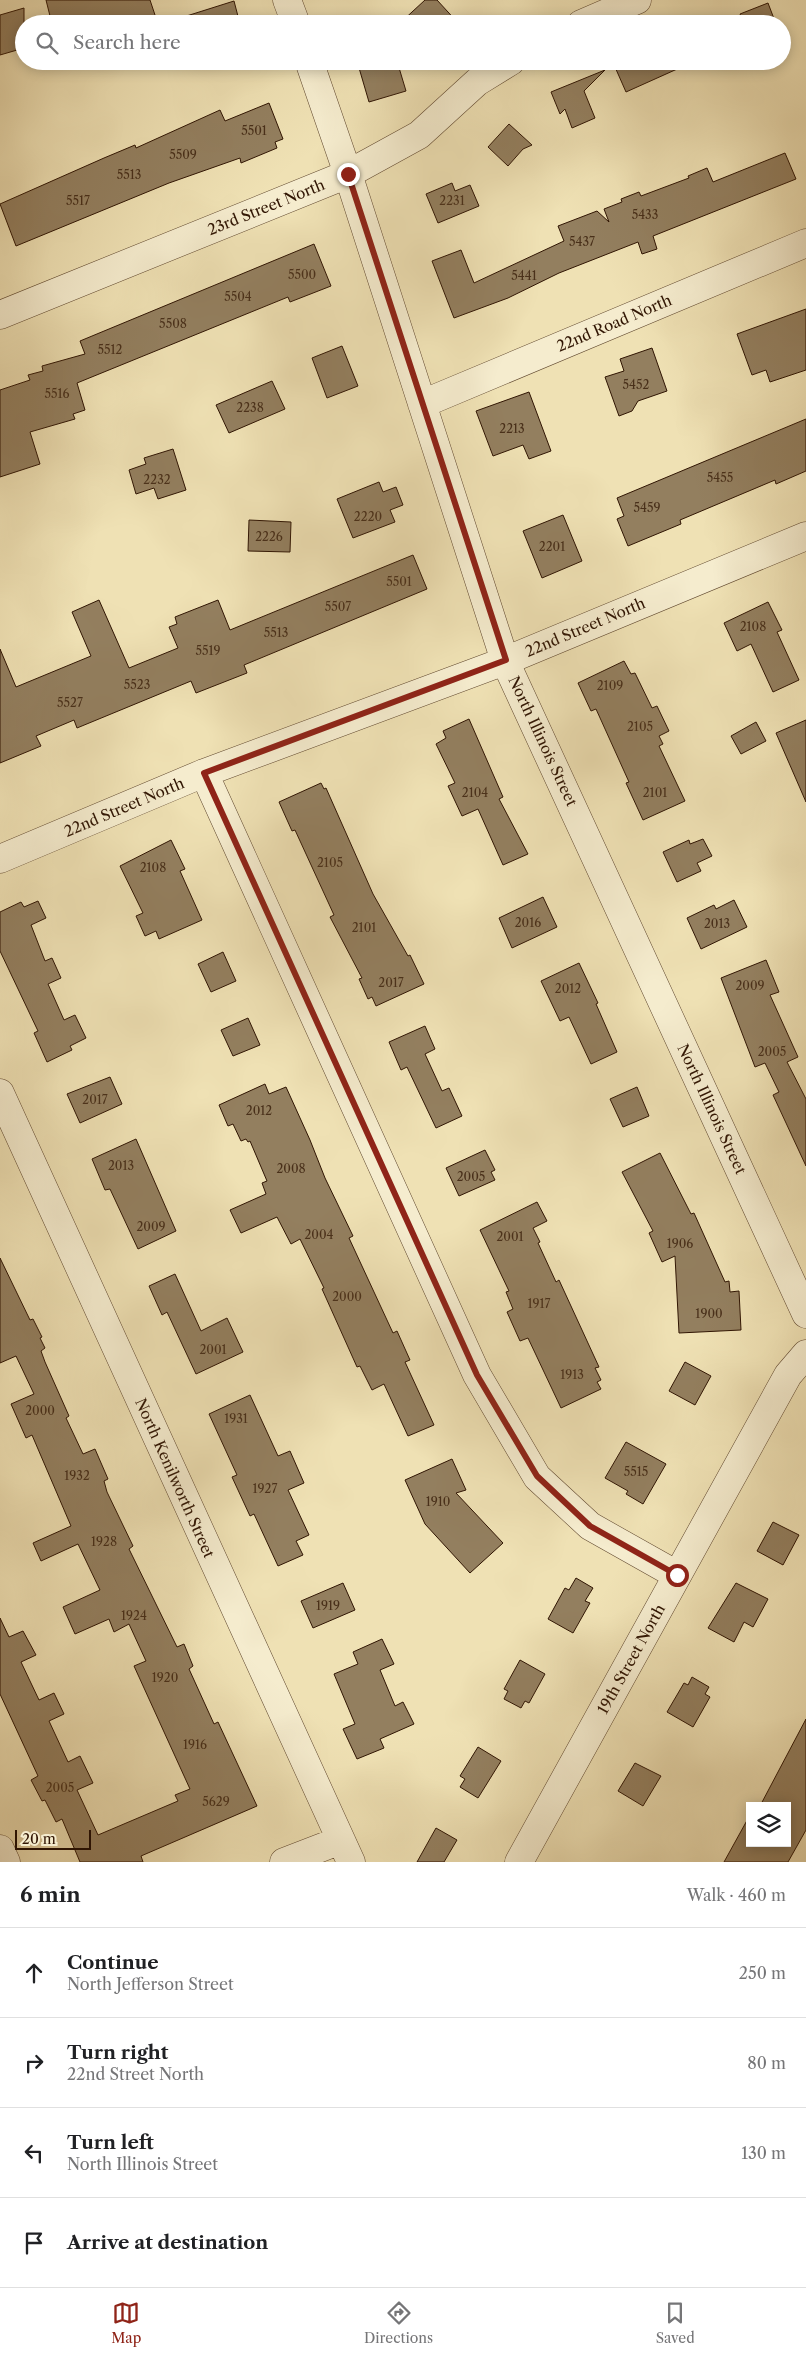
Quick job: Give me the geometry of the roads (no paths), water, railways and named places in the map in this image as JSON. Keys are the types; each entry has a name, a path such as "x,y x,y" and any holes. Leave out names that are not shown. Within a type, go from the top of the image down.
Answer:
{"street":[{"path":"287,0 293,15"},
{"path":"602,15 637,0"},
{"name":"North Illinois Street","path":"312,70 348,174 506,660 806,1314"},
{"name":"23rd Street North","path":"0,316 348,174 419,135 477,82 496,70"},
{"name":"22nd Road North","path":"422,404 806,243"},
{"name":"22nd Street North","path":"0,859 204,773 506,660 806,536"},
{"path":"204,773 477,1375 537,1476 590,1526 677,1575"},
{"name":"North Kenilworth Street","path":"0,1093 346,1851"},
{"name":"19th Street North","path":"519,1862 788,1375 806,1354"},
{"path":"0,1849 6,1862"},
{"path":"284,1862 346,1851"}]}
